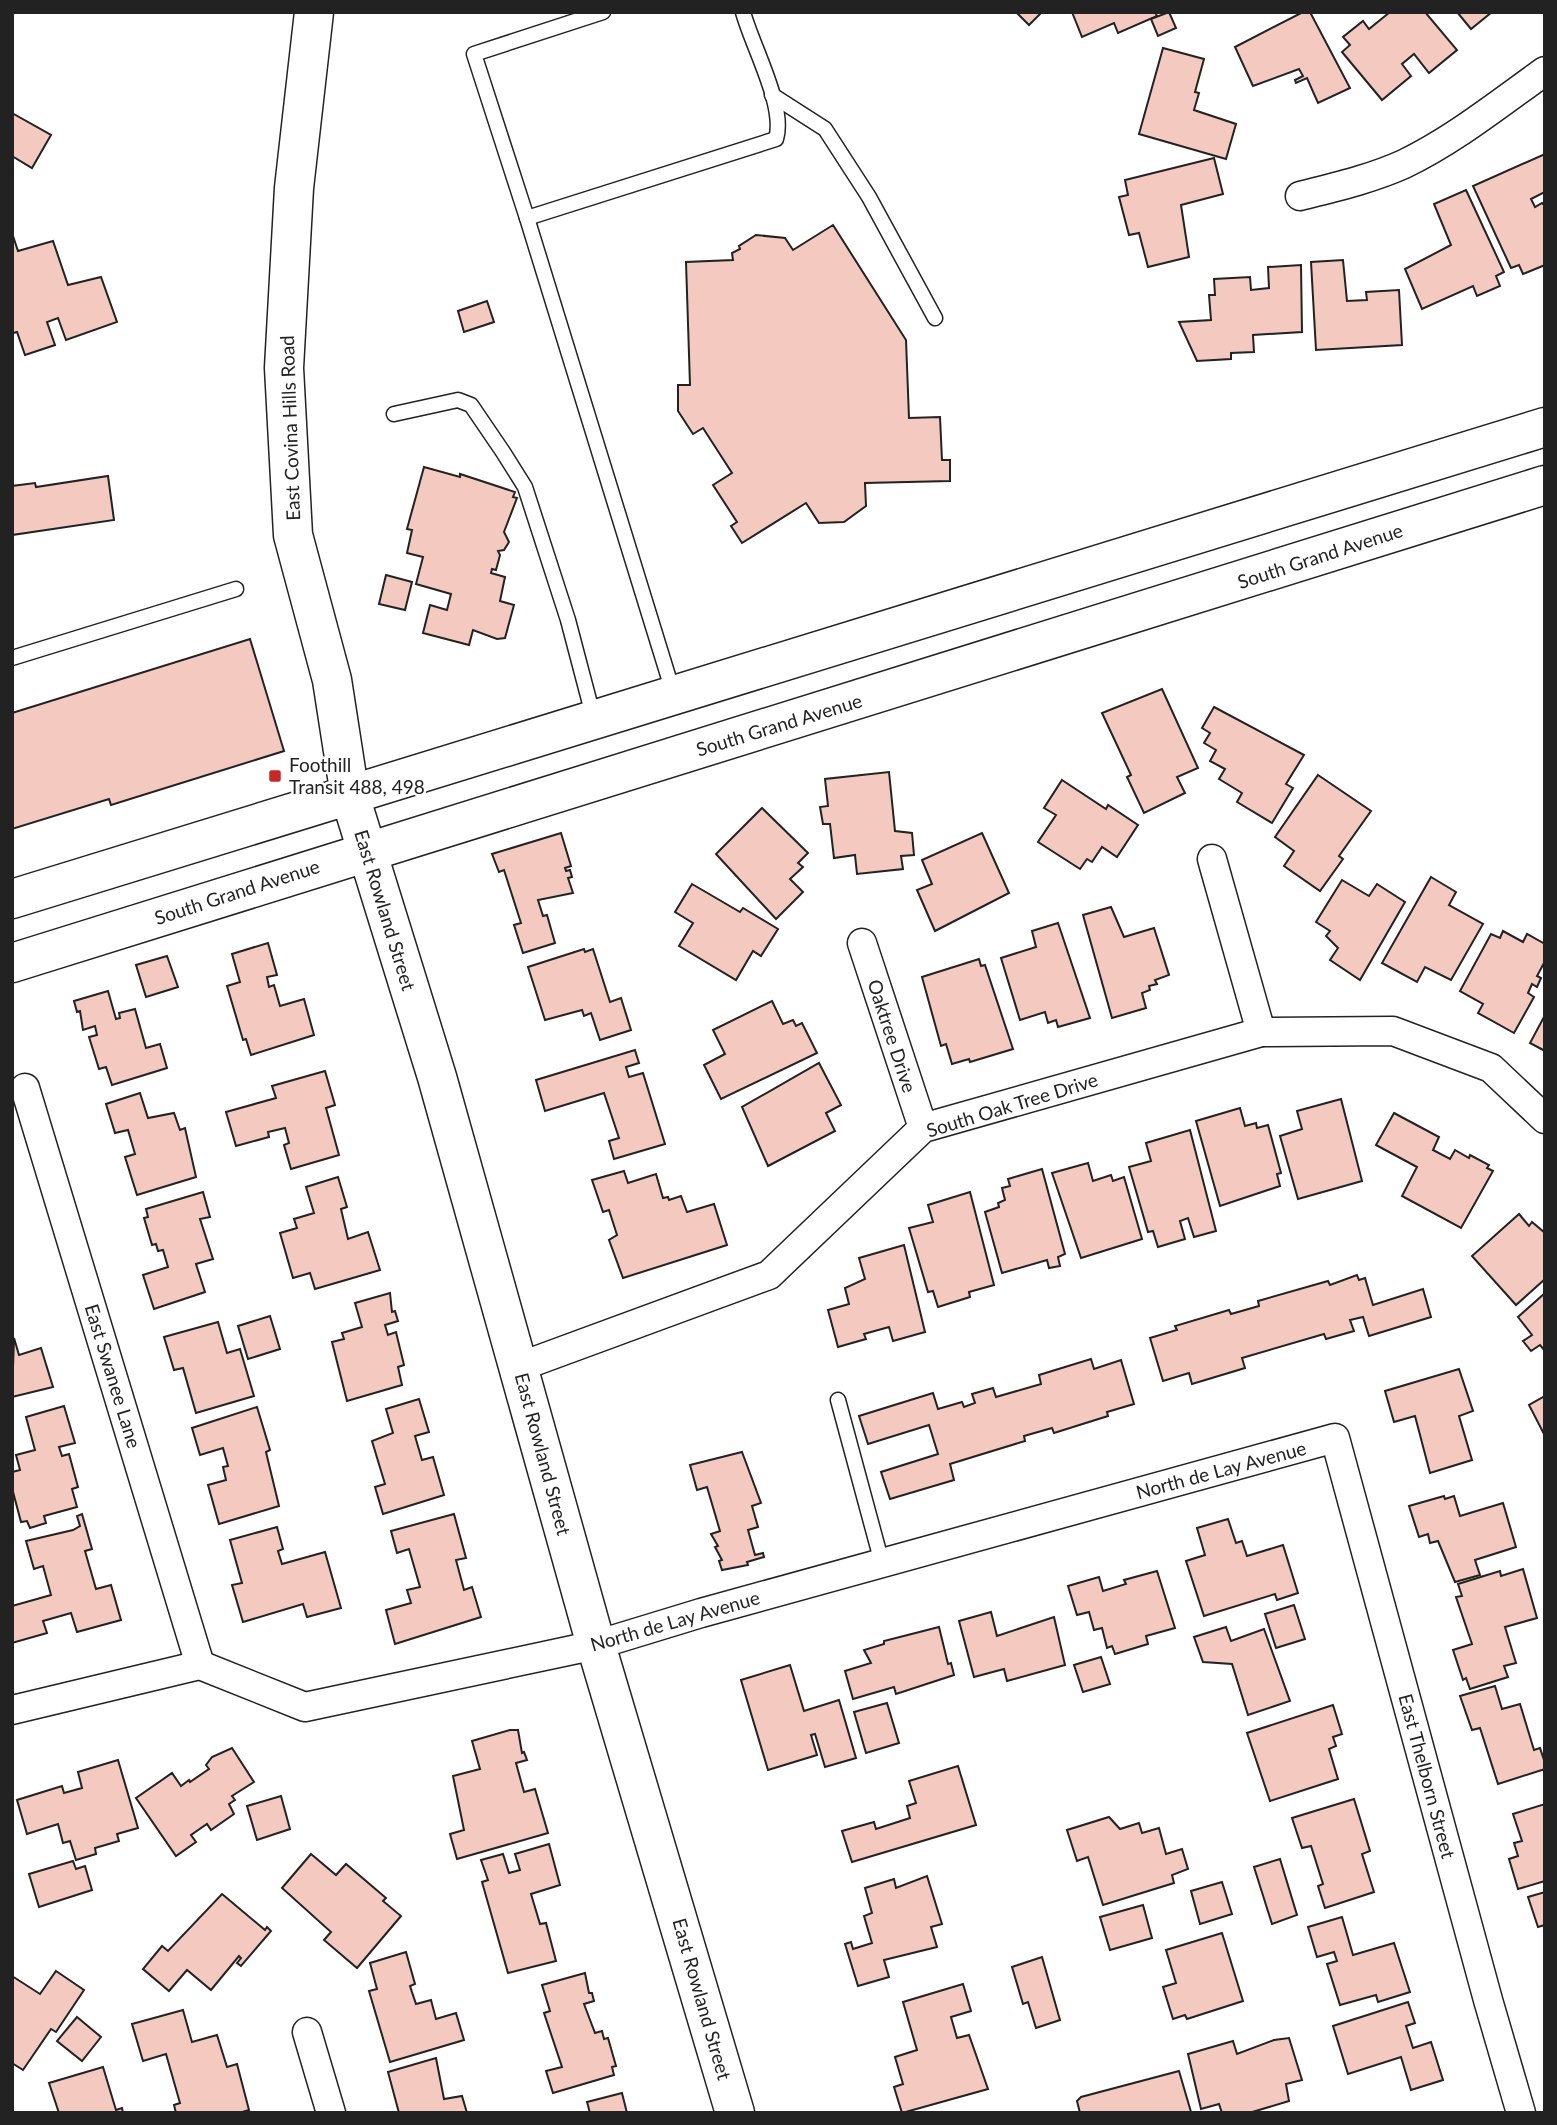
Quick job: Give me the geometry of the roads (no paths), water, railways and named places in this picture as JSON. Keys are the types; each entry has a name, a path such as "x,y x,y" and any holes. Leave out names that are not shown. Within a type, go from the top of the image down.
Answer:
{"main road":[{"name":"East Covina Hills Road","path":"314,12 294,188 284,368 293,535 332,680 350,796"},
{"path":"12,899 1545,427"},
{"name":"South Grand Avenue","path":"12,964 366,852 971,667 1545,485"},
{"name":"East Rowland Street","path":"350,796 437,1077 596,1645 735,2113"}],"street":[{"path":"1300,196 1357,182 1405,163 1479,118 1545,71"},
{"path":"1212,859 1261,1032"},
{"name":"Oaktree Drive","path":"862,943 923,1128"},
{"name":"South Oak Tree Drive","path":"519,1367 769,1275 923,1128 1261,1032 1393,1031 1491,1068 1545,1119"},
{"name":"East Swanee Lane","path":"25,1088 200,1665"},
{"name":"North de Lay Avenue","path":"200,1665 305,1707 596,1645 1335,1438"},
{"name":"East Thelborn Street","path":"1335,1438 1521,2113"},
{"path":"12,1710 200,1665"},
{"path":"307,2032 331,2113"}],"lane":[{"path":"603,12 474,54 674,696"},
{"path":"527,218 776,139 780,127 772,95 743,12"},
{"path":"772,95 825,129 869,197 935,318"},
{"path":"394,414 458,400 471,405 503,452 525,487 568,620 594,720"},
{"path":"12,658 236,589"},
{"path":"838,1400 882,1563"}],"place":[{"name":"Foothill Transit 488, 498","path":"275,776"}]}
